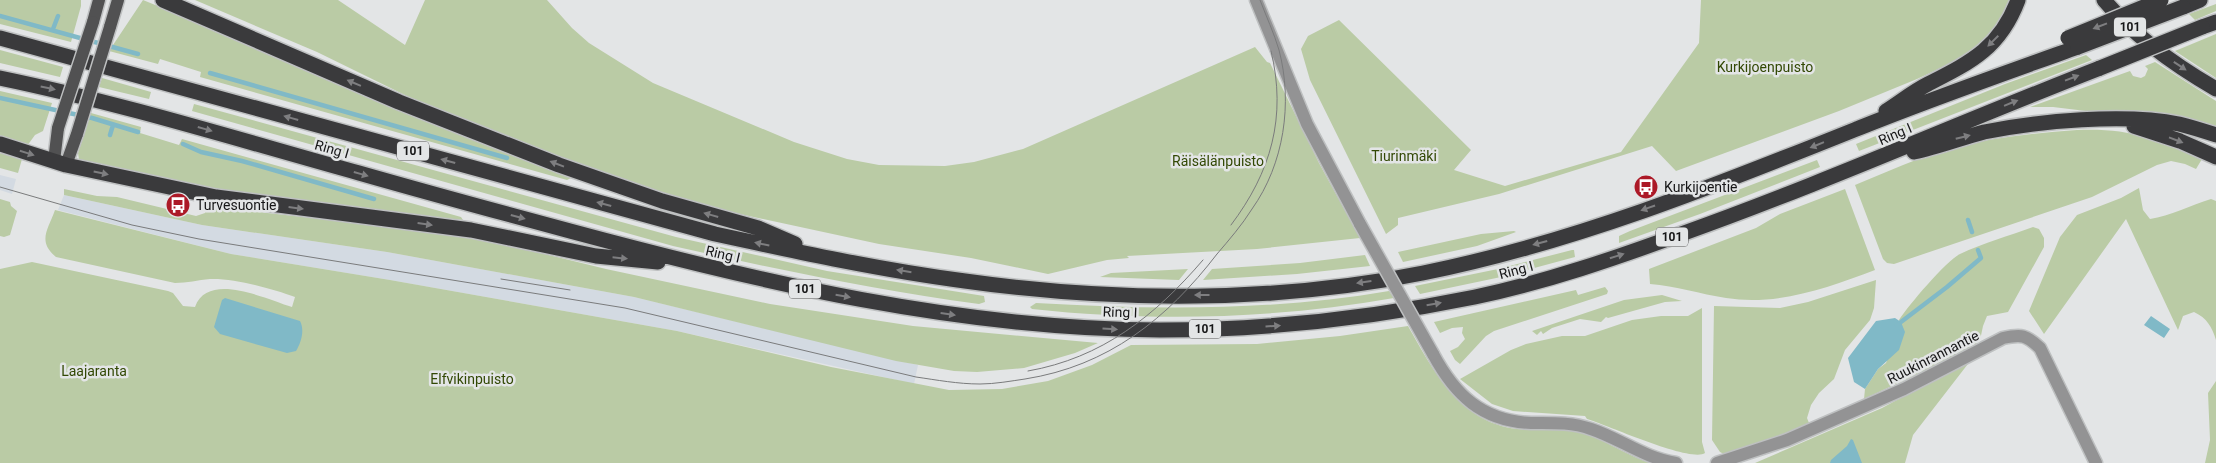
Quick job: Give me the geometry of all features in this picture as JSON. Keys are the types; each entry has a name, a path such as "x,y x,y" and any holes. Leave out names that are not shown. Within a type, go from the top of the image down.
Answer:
{"highway":[{"path":"163,0 399,102 559,165 662,201 758,228 827,258"},
{"path":"178,0 198,15"},
{"path":"1862,127 1921,88 1960,69 1975,58 2003,31 2012,16 2018,0"},
{"path":"2104,0 2138,34 2176,63 2216,88"},
{"path":"2073,42 2161,0"},
{"name":"101","path":"2073,42 2200,0"},
{"name":"Ring I","path":"0,78 53,89 180,122 363,175 710,268 900,307 1044,324 1161,330 1258,327 1323,322 1474,297 1536,281 1626,254 1697,228 1885,156 1964,121 2209,25"},
{"name":"Ring I","path":"0,38 715,234 827,258 965,281 1066,292 1147,296 1262,293 1367,282 1421,274 1463,264 1586,230 1738,176 2030,64 2073,42"},
{"path":"2113,120 2152,131 2216,157"},
{"path":"1885,156 1916,152 1986,132 2044,123 2150,120 2179,124 2216,135"},
{"path":"0,144 60,163 216,197 471,230 596,256 710,268"}],"main road":[{"path":"60,163 58,128 99,0"},
{"path":"60,163 77,134 118,0"}],"street":[{"path":"1256,0 1307,124 1360,224 1444,374 1459,393 1481,409 1497,417 1529,423 1575,424 1592,429 1651,457 1676,463"},
{"name":"Ruukinrannantie","path":"1717,463 1796,436 1904,390 2004,338 2019,334 2030,339 2040,348 2096,463"}],"shaded area":[{"path":"0,175 16,179 12,194 0,190"},
{"path":"64,195 202,225 387,252 634,297 918,365 914,384 677,331 231,254 58,210"}],"green space":[{"path":"0,0 81,0 71,42 0,24"},
{"path":"143,0 570,175 571,178 567,180 200,77 201,72 160,59 158,64 109,51"},
{"name":"Räisälänpuisto","path":"195,0 338,0 405,45 425,0 547,0 572,28 589,43 653,83 794,142 847,159 879,165 945,166 974,162 1023,149 1255,47 1267,62 1270,63 1319,163 1360,238 1257,249 1127,256 1129,258 1107,260 1048,274 971,258 879,244 717,209 649,189 531,146 413,99 317,52"},
{"name":"Kurkijoenpuisto","path":"1701,0 2013,0 1993,32 1964,57 1917,79 1839,111 1676,171 1652,146 1499,194 1398,218 1398,225 1386,234 1310,80 1301,49 1308,36 1339,20 1471,150 1454,170 1505,186 1621,152 1699,43"},
{"path":"2216,4 2216,11 2195,20 2189,14"},
{"path":"2216,34 2216,78 2175,51"},
{"path":"0,50 63,67 60,77 0,63"},
{"path":"2086,55 2092,60 1859,151 1856,144 2005,84"},
{"path":"2155,62 2216,101 2216,126 2135,111 2094,112 2053,107 2030,107 2130,71 2133,76 2141,78 2145,76 2148,69 2145,66"},
{"path":"102,78 151,92 149,99 99,87"},
{"path":"0,91 52,103 43,131 35,135 27,146 0,138"},
{"path":"194,104 676,237 827,271 984,296 985,302 979,304 864,286 673,246 192,111"},
{"path":"91,113 141,127 140,133 179,145 182,139 461,217 463,220 366,210 232,192 85,162 79,159 78,153"},
{"path":"2077,130 2112,131 2141,136 2170,145 2202,159 2196,169 2171,161 2157,165 2092,197 1894,264 1887,263 1883,259 1855,185 1915,160 1967,144 2030,134"},
{"path":"0,153 22,159 18,173 0,168"},
{"path":"1817,160 1820,167 1700,214 1619,243 1619,236 1630,231"},
{"path":"2139,188 2143,210 2150,219 2211,199 2216,201 2216,340 2208,323 2194,312 2183,316 2178,330 2126,219 2044,334 2029,311 2060,237 2077,215 2121,198"},
{"path":"64,189 97,196 117,197 196,216 205,213 208,207 236,208 414,229 508,245 606,269 770,304 913,326 1098,343 1075,353 1024,368 977,372 954,371 896,361 634,297 387,252 202,225 64,195"},
{"path":"1845,189 1875,270 1802,294 1764,300 1726,298 1650,284 1649,269 1756,228 1780,214"},
{"path":"0,199 10,202 11,206 17,211 10,235 4,237 0,236"},
{"name":"Elfvikinpuisto","path":"55,210 231,254 677,331 831,367 949,390 1002,389 1048,381 1092,365 1131,345 1257,344 1340,336 1408,326 1438,376 1464,405 1479,416 1497,424 1517,429 1560,429 1584,433 1651,463 0,463 0,269 32,262 168,291 173,293 183,306 195,307 202,296 212,291 225,289 239,290 292,307 295,297 231,280 210,279 175,283 56,257 50,251 45,240 47,229"},
{"path":"2033,227 2039,229 2044,238 2044,247 2008,312 1987,316 1979,345 1864,399 1865,389 1878,369 1886,363 1901,322 1899,320 1937,274 1960,254"},
{"path":"1516,232 1477,246 1403,262 1398,252 1481,234"},
{"path":"1574,250 1575,257 1501,277 1420,294 1415,286 1498,269"},
{"path":"1365,255 1370,266 1297,274 1203,280 1212,269 1300,263"},
{"path":"1188,269 1179,280 1100,277 1111,273"},
{"path":"1876,280 1874,308 1870,320 1845,350 1834,379 1819,393 1811,405 1807,418 1809,423 1783,436 1726,455 1720,452 1712,440 1714,306 1780,308 1808,302"},
{"path":"1605,287 1608,291 1607,294 1494,331 1486,336 1460,364 1455,360 1450,351 1458,347 1465,339 1462,333 1463,327 1452,328 1440,333 1434,322 1576,290 1578,295"},
{"path":"1389,291 1394,298 1349,305 1259,314 1168,317 1122,316 1032,309 1030,307 1036,303 1169,308 1213,307 1345,298"},
{"path":"1662,295 1682,301 1665,302 1606,317 1601,322 1580,319 1552,328 1543,334 1541,331 1537,335 1532,331 1624,300"},
{"path":"1702,308 1702,442 1705,453 1697,455 1683,453 1587,419 1585,416 1513,411 1492,404 1460,379 1511,350 1526,344 1562,336 1585,336 1632,320 1661,316 1688,316"},
{"path":"1971,360 1913,435 1905,463 1755,463 1882,408"},
{"path":"2216,381 2216,463 2205,463 2210,440 2208,393"}],"water":[{"path":"225,298 300,321 302,336 296,351 287,353 220,334 214,327 222,300"},
{"path":"2151,316 2170,329 2164,338 2144,325"},
{"path":"1895,318 1901,322 1905,332 1899,350 1878,369 1865,389 1854,382 1848,358 1876,321"},
{"path":"1851,439 1862,463 1830,463 1847,446"}],"waterway":[{"path":"0,16 138,54"},
{"path":"53,29 58,16"},
{"path":"210,73 507,158"},
{"path":"0,98 92,118 138,132"},
{"path":"110,135 113,125"},
{"path":"183,144 201,152"},
{"path":"201,152 242,161 374,199"},
{"path":"1968,220 1972,232"},
{"path":"1897,325 1981,258 1978,250"}],"tram line":[{"path":"0,187 132,225 199,239 625,308 916,377 972,384 991,384 1025,379 1055,373 1083,363 1109,351 1156,319 1198,278 1248,215 1263,191 1272,173 1283,132 1285,91 1279,50 1260,0"},
{"path":"1231,225 1256,185 1272,143 1277,99 1276,75 1271,51"},
{"path":"1028,371 1055,365 1080,356 1125,332 1166,299 1203,260"},
{"path":"501,279 570,290"}],"place":[{"name":"Kurkijoentie","path":"1646,187"},
{"name":"Turvesuontie","path":"178,205"}],"park label":[{"name":"Tiurinmäki","path":"1404,156"},
{"name":"Laajaranta","path":"94,371"}]}
